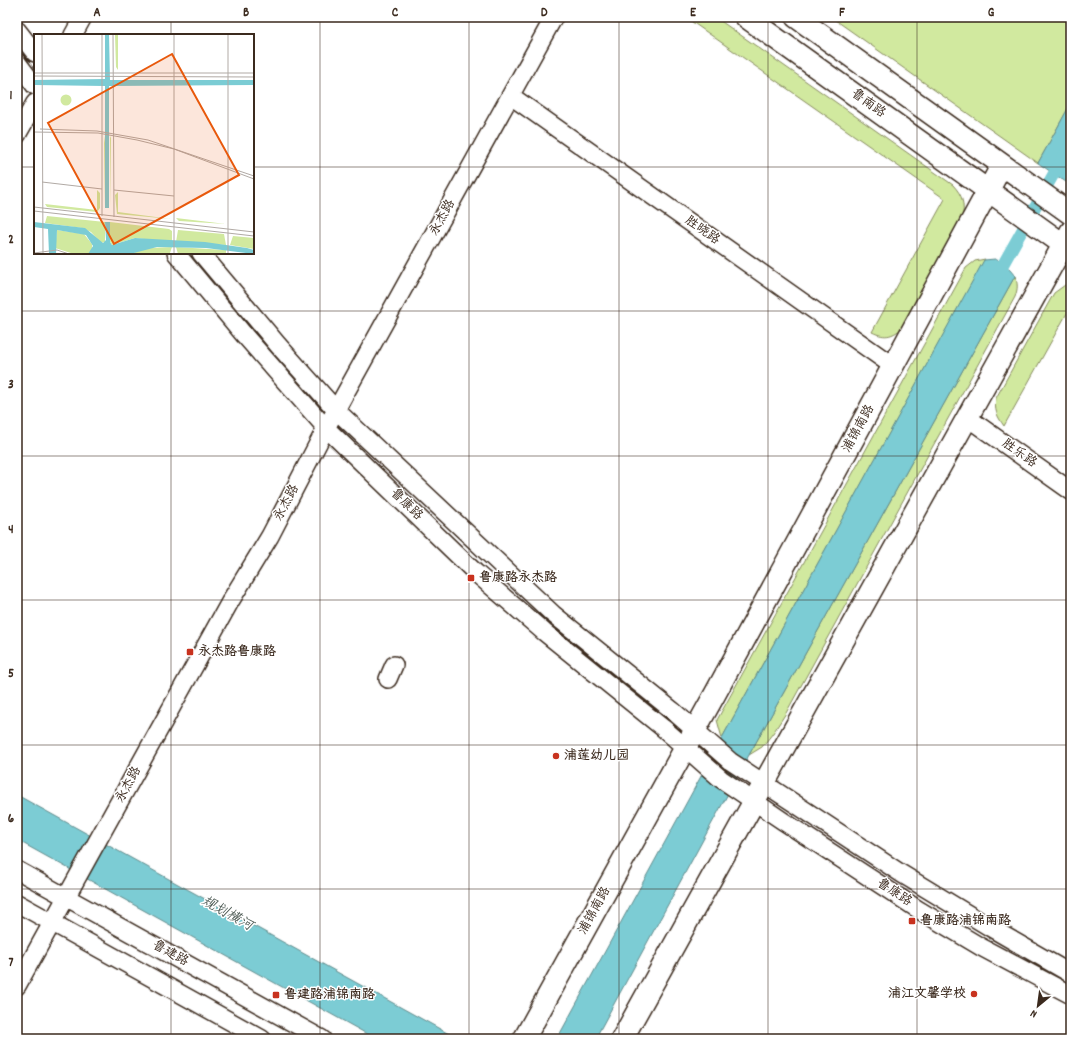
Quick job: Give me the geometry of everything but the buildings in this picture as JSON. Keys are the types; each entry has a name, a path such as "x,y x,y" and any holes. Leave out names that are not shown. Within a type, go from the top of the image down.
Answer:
{"main road":[{"name":"鲁南路","path":"746,17 989,191 1069,242"},
{"path":"796,17 1071,214"},
{"name":"浦锦南路","path":"524,1039 715,694 1002,165"},
{"path":"622,1039 737,830 788,742 968,418 1069,242"}],"street":[{"path":"74,34 83,17"},
{"name":"永杰路","path":"17,986 231,600 270,536 326,428 554,17"},
{"path":"17,30 34,52"},
{"path":"17,62 34,85"},
{"name":"胜晓路","path":"511,96 893,366"},
{"path":"17,135 34,105"},
{"name":"鲁康路","path":"177,254 245,336 326,428 476,572 544,632 663,728 690,739"},
{"name":"鲁康路","path":"202,254 278,345 336,410 552,614 672,710 690,739"},
{"name":"胜乐路","path":"968,418 1071,491"},
{"path":"690,739 721,778 759,792"},
{"name":"鲁康路","path":"759,792 792,802 917,884 1071,974"},
{"name":"鲁康路","path":"759,792 783,821 981,947 1071,995"},
{"name":"鲁建路","path":"17,870 322,1039"},
{"path":"17,903 262,1039"}],"green space":[{"path":"685,17 715,17 953,185 959,193 963,205 962,220 905,326 897,332 885,336 872,332 945,199"},
{"path":"831,17 1071,17 1071,103 1038,163"},
{"path":"985,259 722,738 717,720 966,268 975,261"},
{"path":"1015,276 1017,281 1017,291 1015,297 786,713 762,747 749,755"},
{"path":"1071,283 1071,306 1004,426 995,406 996,398 1054,293 1065,285"}],"water":[{"path":"1071,103 1071,173 1066,182 1038,163"},
{"path":"995,259 1005,264 1015,276 749,755 595,1039 557,1039 984,260"},
{"name":"规划横河","path":"17,795 458,1039 376,1039 17,840"}],"waterway":[{"path":"996,277 1071,143"}],"place":[{"name":"鲁康路永杰路","path":"471,578"},
{"name":"永杰路鲁康路","path":"190,652"},
{"name":"浦莲幼儿园","path":"556,756"},
{"name":"鲁康路浦锦南路","path":"912,921"},
{"name":"浦江文馨学校","path":"974,994"},
{"name":"鲁建路浦锦南路","path":"276,995"}]}
